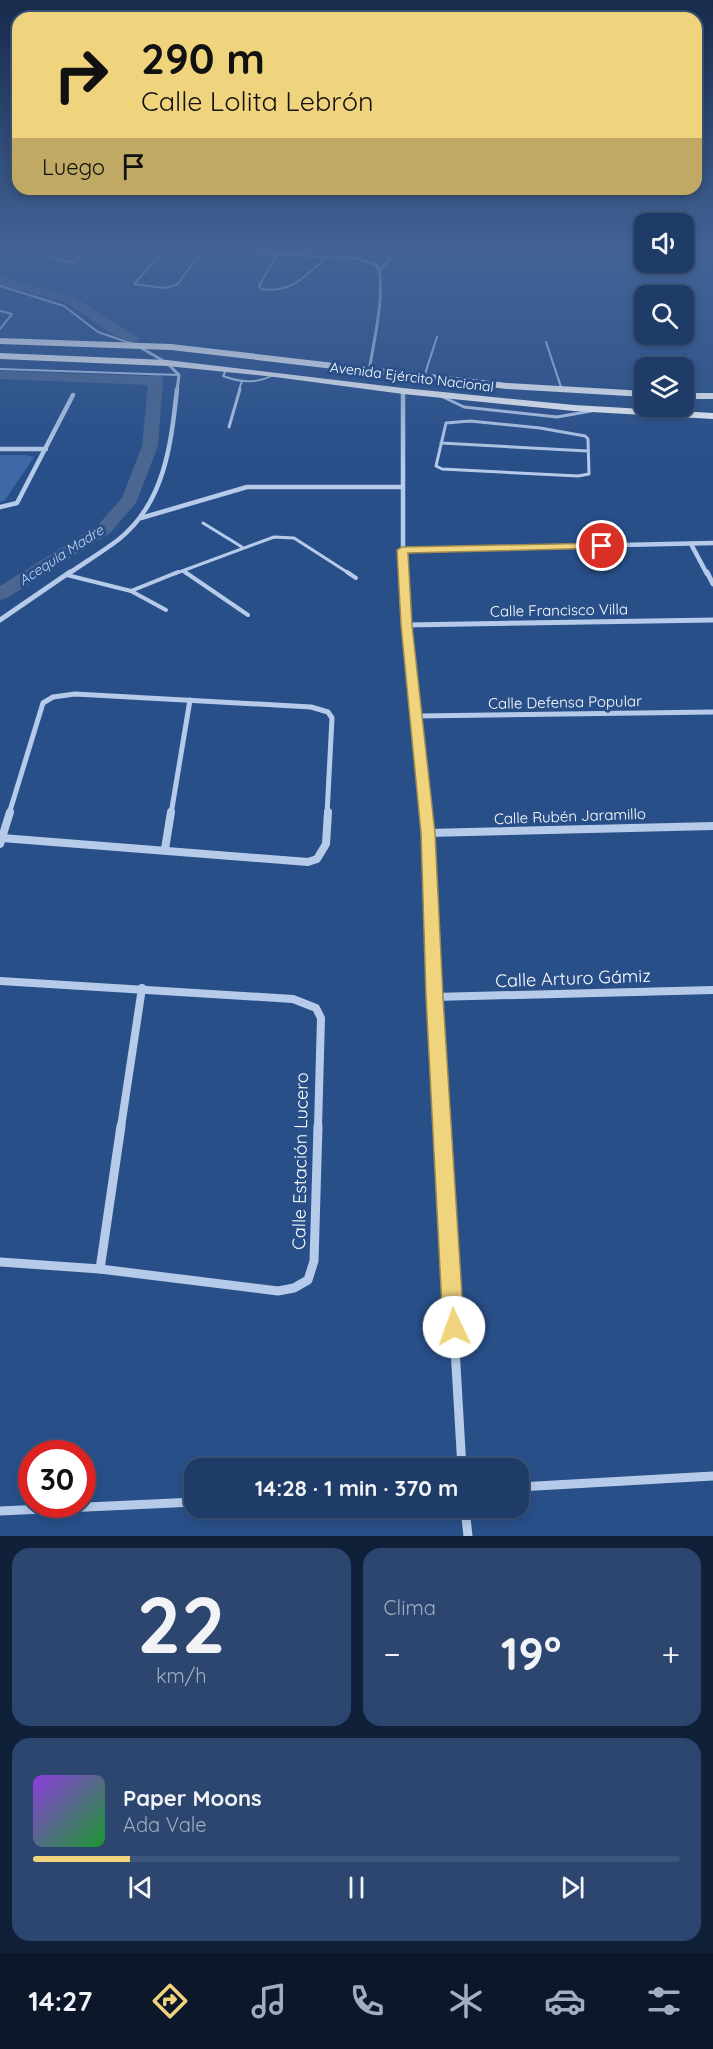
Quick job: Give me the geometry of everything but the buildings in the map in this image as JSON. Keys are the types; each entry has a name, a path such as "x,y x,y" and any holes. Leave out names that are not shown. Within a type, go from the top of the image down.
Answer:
{"main road":[{"name":"Avenida Ejército Nacional","path":"0,341 135,345 424,377 562,390 634,393"},
{"name":"Avenida Ejército Nacional","path":"0,356 167,363 275,374 403,392 594,410 713,416"},
{"path":"694,396 713,396"}],"street":[{"path":"369,371 377,321"},
{"path":"0,620 119,539 140,518 154,499 171,444 178,375 167,363 135,345"},
{"path":"403,392 402,550 406,625 428,833 434,997 461,1458"},
{"path":"0,507 17,503 74,395"},
{"path":"0,449 46,449"},
{"path":"140,518 248,487 402,487"},
{"path":"402,550 713,543"},
{"path":"691,544 713,584"},
{"name":"Calle Francisco Villa","path":"406,625 713,620"},
{"path":"75,694 311,707 328,712 332,718 326,844 318,859 308,862 165,849 1,841 43,703 53,697 75,694"},
{"path":"165,849 190,700"},
{"name":"Calle Defensa Popular","path":"417,717 713,712"},
{"name":"Calle Rubén Jaramillo","path":"428,833 713,825"},
{"name":"Calle Estación Lucero","path":"0,981 293,999 316,1008 321,1018 314,1261 308,1280 294,1288 278,1291 100,1269 0,1262"},
{"path":"100,1269 142,988"},
{"name":"Calle Arturo Gámiz","path":"434,997 713,990"},
{"path":"529,1486 713,1476"},
{"path":"0,1511 184,1503"},
{"path":"466,1518 468,1536"}],"lane":[{"path":"83,321 98,332 135,345"},
{"path":"424,377 437,337"},
{"path":"546,342 562,390"},
{"path":"0,369 178,375"},
{"path":"227,369 223,376 242,381 261,382 275,374"},
{"path":"229,427 242,381"},
{"path":"439,395 464,407 546,416 564,417 594,410"},
{"path":"540,428 546,416"},
{"path":"556,430 564,417"},
{"path":"453,421 556,430 587,437 590,474 585,476 442,469 435,465 446,423 453,421"},
{"path":"441,443 588,452"},
{"path":"202,523 242,547"},
{"path":"131,591 242,547 274,537 294,538 356,578"},
{"path":"183,571 248,615"},
{"path":"67,575 131,591 166,610"}],"shaded area":[{"path":"0,455 34,457 5,500 0,502"}],"waterway":[{"name":"Acequia Madre","path":"102,321 118,332 134,339"},
{"path":"0,375 156,381"},
{"name":"Acequia Madre","path":"156,377 156,381"},
{"name":"Acequia Madre","path":"0,594 104,529 130,499 150,446 156,381"}],"route":[{"path":"454,1327 434,997 428,833 406,625 402,550 602,546"}]}
